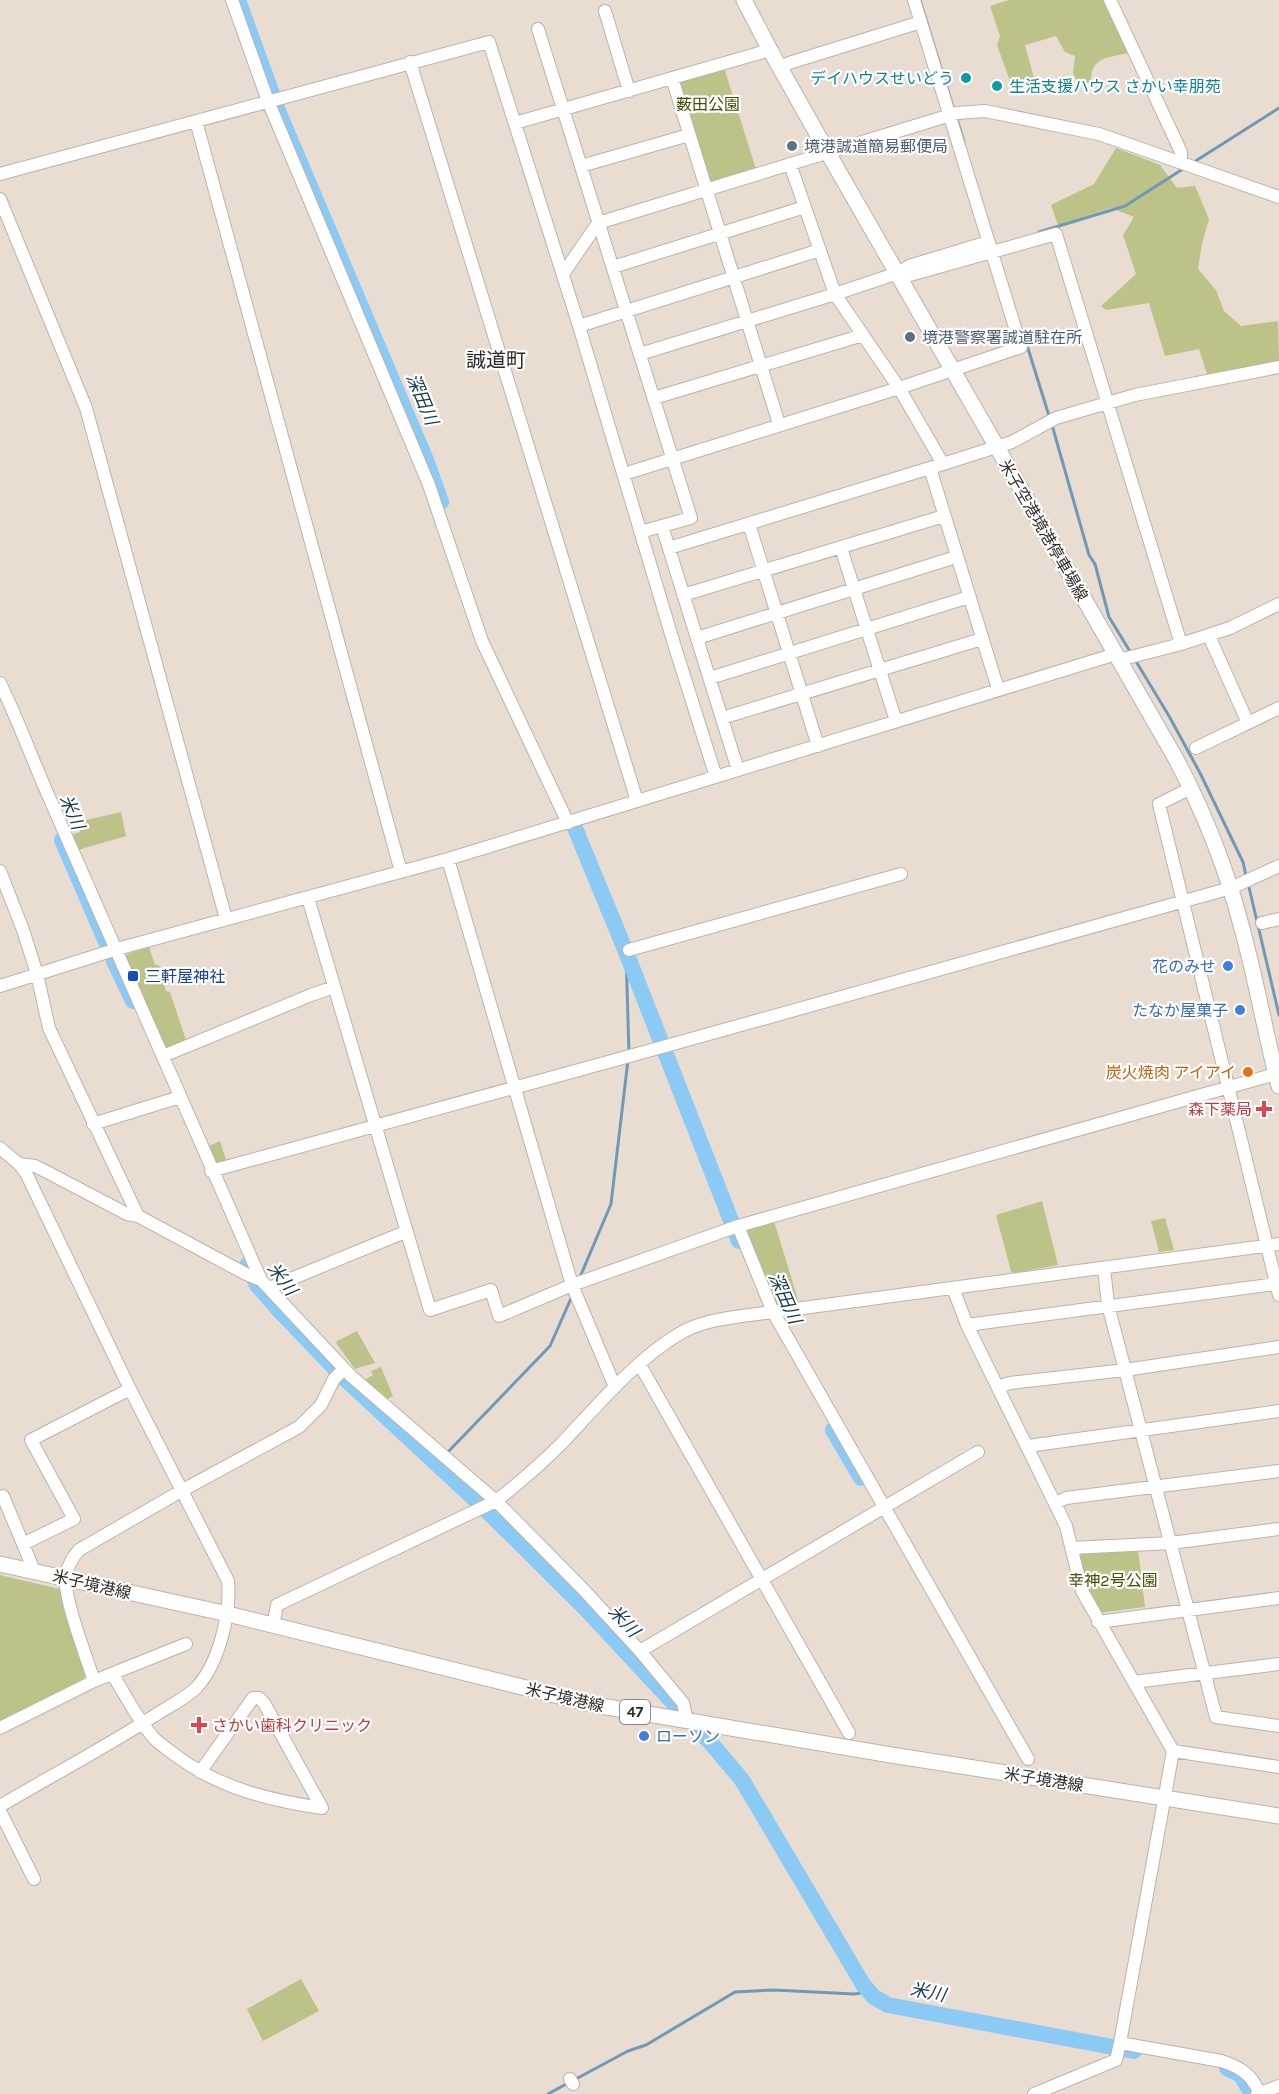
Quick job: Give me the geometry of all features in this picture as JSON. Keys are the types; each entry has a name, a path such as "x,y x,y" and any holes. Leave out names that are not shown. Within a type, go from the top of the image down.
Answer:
{"main road":[{"name":"米子空港境港停車場線","path":"744,0 828,153 1191,788 1231,888 1278,1078"},
{"name":"米子境港線","path":"0,1564 228,1614 584,1702 687,1721 1279,1816"}],"street":[{"path":"232,0 268,101 429,485 482,641 568,823"},
{"path":"624,474 899,388 1021,347 953,114 914,0"},
{"path":"1110,0 1181,152 1181,163"},
{"path":"605,11 629,91"},
{"path":"780,68 789,63 921,22"},
{"path":"538,29 691,518 640,532"},
{"path":"0,174 489,42 563,274 716,777"},
{"path":"515,123 770,50"},
{"path":"410,62 637,801"},
{"path":"672,78 779,424"},
{"path":"563,274 598,223 953,114 985,111 1099,134 1279,197"},
{"path":"196,121 400,872"},
{"path":"581,166 689,135"},
{"path":"790,164 835,294 899,388 943,464"},
{"path":"0,200 87,408 226,919"},
{"path":"613,267 805,207"},
{"path":"640,354 835,294 898,273 909,266 1056,234 1181,644"},
{"path":"579,326 820,250"},
{"path":"654,398 863,335"},
{"path":"669,548 997,448 1056,418 1155,390 1279,368"},
{"path":"930,468 998,689"},
{"path":"683,595 944,516"},
{"path":"749,524 818,746"},
{"path":"663,526 738,770"},
{"path":"841,548 896,721"},
{"path":"697,638 956,556"},
{"path":"710,678 969,597"},
{"path":"0,986 117,949 448,859 998,689 1118,657 1209,636 1279,604"},
{"path":"1209,636 1248,723"},
{"path":"723,718 982,639"},
{"path":"0,682 211,1171 265,1284 344,1369 390,1412 496,1502 582,1588 640,1651 683,1703 687,1721"},
{"path":"1196,748 1279,708"},
{"path":"967,1325 1108,1305 1278,1289 1273,1245 1228,1088 1159,804 1191,788"},
{"path":"448,859 572,1285 615,1387"},
{"path":"211,1171 1231,888 1279,866"},
{"path":"0,871 37,974 49,1028 138,1216"},
{"path":"629,951 901,874"},
{"path":"308,898 405,1232 430,1310 491,1290 499,1316 572,1285 738,1226 1228,1088 1278,1078"},
{"path":"1262,922 1279,919"},
{"path":"163,1056 334,987"},
{"path":"93,1124 180,1097"},
{"path":"0,1148 26,1173 130,1389 228,1581 230,1600 228,1614 212,1664 196,1688 143,1723 0,1808 34,1879"},
{"path":"19,1164 35,1166 127,1214 138,1216 265,1284 405,1232"},
{"path":"738,1226 773,1312 1028,1759"},
{"path":"273,1626 277,1605 496,1502 559,1446 615,1387 680,1333 714,1321 773,1312 1273,1245"},
{"path":"1104,1268 1108,1305 1143,1431 1216,1717 1279,1726"},
{"path":"953,1287 967,1325 1066,1526 1082,1591 1173,1751 1116,2060 1034,2094"},
{"path":"998,1387 1010,1383 1125,1370 1279,1347"},
{"path":"640,1365 849,1733"},
{"path":"94,1681 67,1594 65,1578 69,1563 79,1550 299,1426 321,1405 334,1379 344,1369"},
{"path":"23,1544 74,1519 31,1440 130,1389"},
{"path":"1028,1446 1279,1411"},
{"path":"640,1651 978,1452"},
{"path":"1056,1503 1066,1498 1279,1471"},
{"path":"3,1496 34,1571"},
{"path":"1071,1548 1171,1543 1279,1528"},
{"path":"1098,1622 1279,1598"},
{"path":"0,1728 94,1681 186,1644"},
{"path":"1134,1682 1279,1664"},
{"path":"113,1675 155,1739 200,1772 242,1791 277,1801 322,1808 264,1702 259,1698 253,1698 200,1772"},
{"path":"1173,1751 1279,1767"},
{"path":"1120,2043 1221,2061 1237,2066 1253,2079 1259,2094 1279,2086"}],"green space":[{"path":"1009,0 1104,0 1128,53 1097,63 1091,74 1091,82 1079,85 1073,73 1075,56 1065,52 1056,36 1025,45 1034,78 1031,88 1009,78 997,45 1000,36 990,6"},
{"name":"薮田公園","path":"724,68 757,172 708,187 673,82"},
{"path":"1116,148 1160,165 1177,188 1195,186 1209,219 1198,269 1216,290 1224,311 1241,326 1278,321 1279,362 1208,377 1199,349 1165,356 1149,303 1106,310 1101,306 1136,274 1123,235 1134,217 1111,208 1058,225 1051,205 1094,184"},
{"path":"121,812 126,836 78,850 71,835 80,832 78,826 67,828 65,825"},
{"path":"149,947 155,965 159,965 166,991 170,992 187,1043 167,1051 132,980 125,956"},
{"path":"220,1141 227,1163 214,1166 207,1147"},
{"path":"1042,1201 1058,1265 1013,1273 996,1215"},
{"path":"1165,1218 1174,1250 1159,1252 1151,1221"},
{"path":"774,1221 799,1303 773,1307 744,1229"},
{"path":"357,1331 375,1363 355,1369 336,1343"},
{"path":"381,1367 393,1396 385,1400 364,1380 373,1375 371,1371"},
{"name":"幸神2号公園","path":"1138,1549 1145,1607 1098,1613 1081,1575 1079,1566 1082,1552"},
{"path":"0,1575 60,1589 87,1673 82,1682 0,1723"},
{"path":"301,1979 319,2011 263,2041 247,2009"}],"waterway":[{"name":"深田川","path":"238,0 279,113 426,460 441,502"},
{"path":"920,0 954,110"},
{"path":"1194,162 1279,108"},
{"path":"956,116 964,142"},
{"path":"1039,232 1125,206 1186,167"},
{"path":"1026,342 1050,419"},
{"path":"1052,425 1109,617 1131,653"},
{"path":"1134,658 1200,773 1243,862 1246,876"},
{"name":"深田川","path":"575,828 739,1241"},
{"name":"米川","path":"62,840 107,944"},
{"path":"1248,883 1279,1015"},
{"path":"626,953 629,1054"},
{"name":"米川","path":"114,961 133,1001"},
{"path":"580,1277 611,1204 628,1060"},
{"name":"米川","path":"248,1264 257,1285 344,1378 483,1507 584,1607 710,1742 742,1780 864,1986 874,1997 888,2005 1134,2051"},
{"path":"446,1454 550,1346 573,1294"},
{"name":"深田川","path":"833,1430 861,1478"},
{"path":"574,2080 628,2051 646,2045 735,1992 774,1990 854,1994 869,1992"},
{"name":"米川","path":"1227,2068 1241,2075 1252,2094"},
{"path":"548,2094 568,2083"}],"place":[{"name":"デイハウスせいどう","path":"966,78"},
{"name":"生活支援ハウス さかい幸朋苑","path":"997,86"},
{"name":"境港誠道簡易郵便局","path":"792,146"},
{"name":"境港警察署誠道駐在所","path":"910,337"},
{"name":"花のみせ","path":"1228,966"},
{"name":"三軒屋神社","path":"133,976"},
{"name":"たなか屋菓子","path":"1240,1010"},
{"name":"炭火焼肉 アイアイ","path":"1248,1072"},
{"name":"森下薬局","path":"1264,1109"},
{"name":"さかい歯科クリニック","path":"199,1725"},
{"name":"ローソン","path":"644,1736"}],"district":[{"name":"誠道町","path":"496,360"}]}
